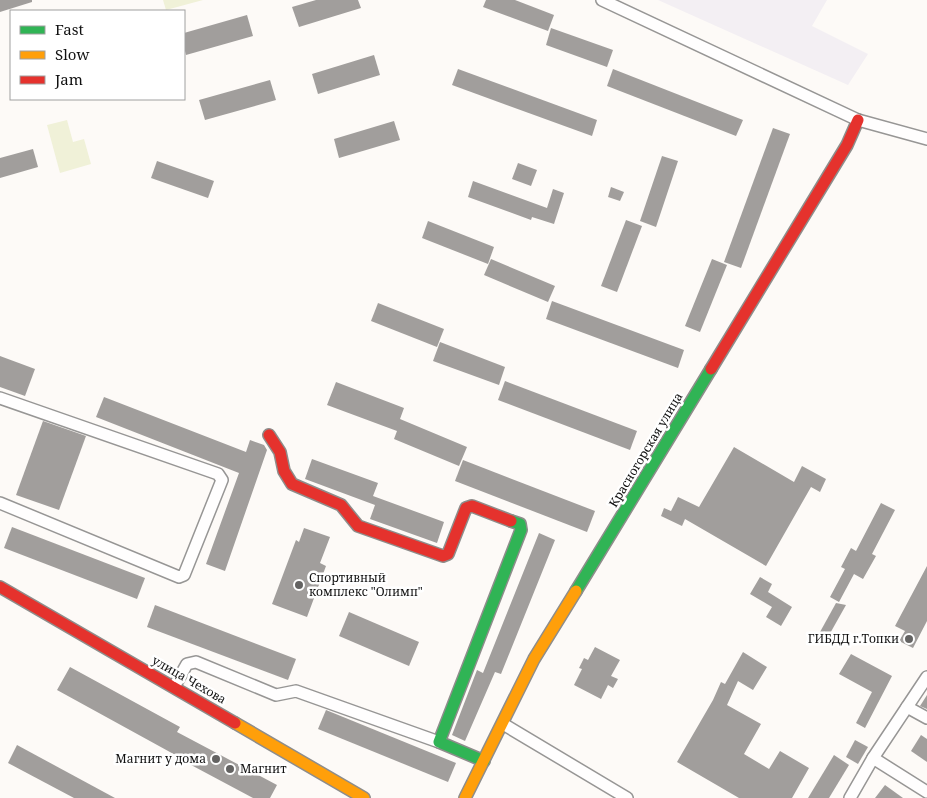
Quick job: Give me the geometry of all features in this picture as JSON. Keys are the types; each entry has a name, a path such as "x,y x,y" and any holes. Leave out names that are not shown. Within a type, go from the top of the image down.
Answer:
{"street":[{"path":"602,0 858,120 927,139"},
{"name":"Красногорская улица","path":"464,798 484,762 534,659 847,145 858,120"},
{"path":"0,398 218,474 222,480 184,575 179,577 0,503"},
{"path":"269,435 280,452 284,471 292,484 340,505 358,526 443,556 448,554 466,508 472,506 520,524 521,530 439,742"},
{"name":"улица Чехова","path":"0,586 364,798"},
{"path":"174,687 187,664 196,662 276,695 296,691 439,742 484,762"},
{"path":"850,798 873,758 927,677"},
{"path":"907,706 927,718"},
{"path":"503,724 627,798"},
{"path":"873,758 927,792"}],"shaded area":[{"path":"658,0 827,0 812,26 868,54 848,85"}],"green space":[{"path":"163,0 203,0 166,10"},
{"path":"67,120 73,142 84,139 91,164 60,173 47,125"}],"building":[{"path":"0,0 32,0 32,2 0,12"},
{"path":"316,0 358,0 361,8 299,27 292,7"},
{"path":"486,0 515,0 554,15 548,31 483,7"},
{"path":"247,15 253,36 186,55 185,33"},
{"path":"551,28 613,50 607,67 546,45"},
{"path":"374,55 380,75 318,94 312,74"},
{"path":"458,69 597,120 592,136 452,85"},
{"path":"613,69 743,120 736,136 607,86"},
{"path":"270,80 276,100 205,120 199,100"},
{"path":"394,121 400,140 339,158 334,139"},
{"path":"773,128 790,134 741,268 724,262"},
{"path":"33,149 38,167 0,178 0,158"},
{"path":"662,156 678,161 656,227 640,221"},
{"path":"157,161 214,181 208,198 151,178"},
{"path":"518,163 537,170 531,186 512,179"},
{"path":"473,181 547,208 553,189 564,193 554,224 532,217 531,220 468,197"},
{"path":"611,187 624,192 620,201 608,197"},
{"path":"626,220 642,226 617,292 601,286"},
{"path":"428,221 494,247 488,264 422,238"},
{"path":"491,259 555,286 548,302 484,275"},
{"path":"712,259 727,265 700,332 685,326"},
{"path":"552,301 684,350 678,368 546,319"},
{"path":"378,303 444,329 437,347 371,321"},
{"path":"440,342 505,367 499,385 433,361"},
{"path":"0,356 35,369 25,396 0,387"},
{"path":"505,381 637,431 630,450 498,400"},
{"path":"336,382 404,408 400,419 467,447 459,466 394,439 397,431 327,405"},
{"path":"104,397 246,452 250,440 264,445 267,450 225,571 206,564 239,473 96,417"},
{"path":"43,421 86,436 59,510 16,495"},
{"path":"734,447 794,482 802,466 826,479 820,492 811,487 766,566 685,519 682,526 661,516 664,508 671,511 678,497 699,507"},
{"path":"312,459 378,483 373,496 444,522 437,543 370,519 375,505 305,479"},
{"path":"463,460 595,511 587,532 455,481"},
{"path":"881,503 895,510 872,554 876,556 863,579 854,574 839,602 830,597 845,569 841,567 851,548 856,551"},
{"path":"12,527 145,578 137,599 4,548"},
{"name":"Спортивный комплекс \"Олимп\"","path":"304,528 330,537 320,563 326,566 307,617 272,604 296,540 299,542"},
{"path":"539,533 555,540 501,674 495,672 465,741 452,735 477,670 483,673"},
{"path":"927,566 927,621 913,648 899,641 905,631 895,626"},
{"path":"760,577 772,584 768,592 792,607 781,626 766,617 772,607 750,594"},
{"path":"836,603 846,605 828,637 820,632"},
{"path":"155,605 296,659 288,680 147,627"},
{"path":"349,612 419,642 409,666 339,636"},
{"path":"595,647 620,660 611,676 618,679 613,688 608,685 601,699 574,685 582,669 579,668 584,658 588,660"},
{"path":"743,652 767,667 753,690 738,681 727,705 761,724 744,754 769,769 780,751 809,768 792,798 739,798 677,762 713,700 721,682 725,684"},
{"path":"851,654 892,676 865,728 856,723 872,692 839,674"},
{"path":"70,667 180,727 177,732 277,785 270,798 253,798 57,690"},
{"path":"927,695 927,709 920,706"},
{"path":"326,710 456,763 448,782 318,729"},
{"path":"921,735 927,739 927,762 911,751"},
{"path":"855,740 868,747 858,764 846,757"},
{"path":"17,745 115,798 74,798 8,763"},
{"path":"834,755 849,765 829,798 808,798"},
{"path":"885,785 903,798 875,798"}],"traffic: fast":[{"path":"576,591 711,369"},
{"path":"484,761 439,742 521,530 520,524 511,521"}],"traffic: slow":[{"path":"465,798 534,659 576,591"},
{"path":"235,723 364,798"}],"traffic: jam":[{"path":"711,369 847,145 858,120"},
{"path":"269,435 280,452 284,471 292,484 341,505 358,526 443,556 448,554 466,508 472,506 511,521"},
{"path":"0,587 235,723"}],"place":[{"name":"Спортивный комплекс \"Олимп\"","path":"299,585"},
{"name":"ГИБДД г.Топки","path":"909,639"},
{"name":"Магнит у дома","path":"216,759"},
{"name":"Магнит","path":"230,769"}]}
